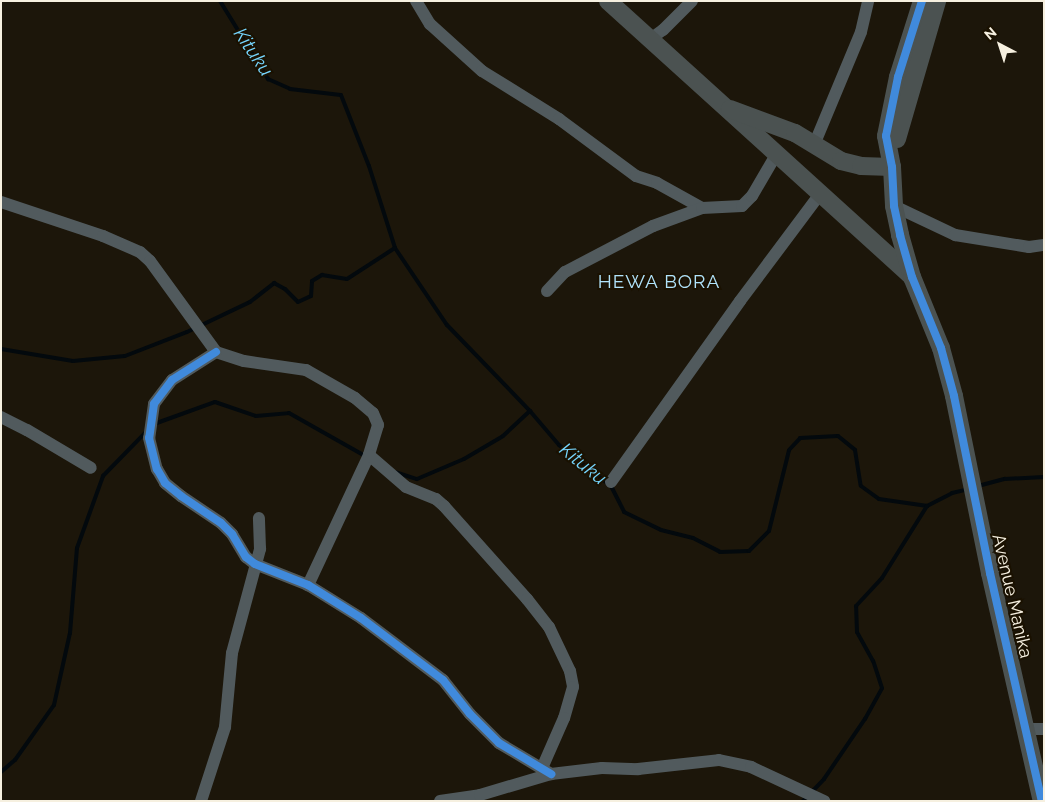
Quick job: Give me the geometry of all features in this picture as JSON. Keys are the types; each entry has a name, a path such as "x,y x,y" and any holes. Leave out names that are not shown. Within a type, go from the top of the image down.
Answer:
{"street":[{"path":"416,1 430,24 482,71 559,119 636,176 656,183 702,208"},
{"path":"608,1 912,277"},
{"path":"649,40 664,30 692,1"},
{"path":"814,145 860,32 868,1"},
{"path":"892,167 886,136 898,77 922,1"},
{"path":"892,167 901,120 937,1"},
{"path":"722,106 795,132 841,161 860,166 892,167"},
{"path":"546,291 565,272 592,256 654,226 702,208 742,206 752,196 776,155"},
{"name":"Avenue Manika","path":"892,167 894,206 900,235 912,277 942,348 954,396 978,516 1035,729 1042,801"},
{"path":"611,482 728,317 820,194"},
{"path":"1,202 103,236 140,252 150,261 216,352 244,361 306,370 355,398 373,414 378,425 368,454 308,585"},
{"path":"894,206 955,235 1029,247 1044,245"},
{"path":"216,352 172,380 154,404 149,438 158,468 165,483 221,523 232,534 246,557 255,564 308,585 361,618 443,680 493,738 546,771"},
{"path":"1,417 91,468"},
{"path":"368,454 406,487 436,499 444,506 527,599 549,627 570,671 573,686 546,771"},
{"path":"202,801 225,727 232,653 261,538 260,518"},
{"path":"440,801 480,795 546,771 602,768 638,769 719,760 752,767 821,800"}],"waterway":[{"name":"Kituku","path":"220,1 268,79 290,89 341,95 369,166 395,248 447,325 530,411 559,445 611,486 624,512 661,530 693,538 720,552 749,551 769,531 789,450 800,438 838,436 855,450 861,486 879,499 927,506 952,493 969,489"},
{"path":"1,349 73,361 125,356 187,332 250,302 274,283 285,289 298,302 311,296 312,281 322,275 347,279 395,248"},
{"path":"154,424 215,402 256,416 289,413 365,456"},
{"path":"395,472 417,479 464,459 503,436 530,411"},
{"path":"1,772 15,760 54,705 70,633 77,548 103,476 146,432"},
{"name":"Kituku","path":"978,486 1005,479 1044,477"},
{"path":"803,801 824,779 865,719 882,688 873,661 857,632 856,606 882,578 927,506"}],"cycle path":[{"path":"922,1 898,77 886,136 892,167 894,206 912,277 941,348 954,396 990,573 1042,801"},
{"path":"216,352 172,380 154,404 149,438 157,469 165,483 221,523 232,534 246,557 255,564 308,585 361,618 443,680 470,714 499,743 551,774"}],"district":[{"name":"HEWA BORA","path":"659,282"}]}
